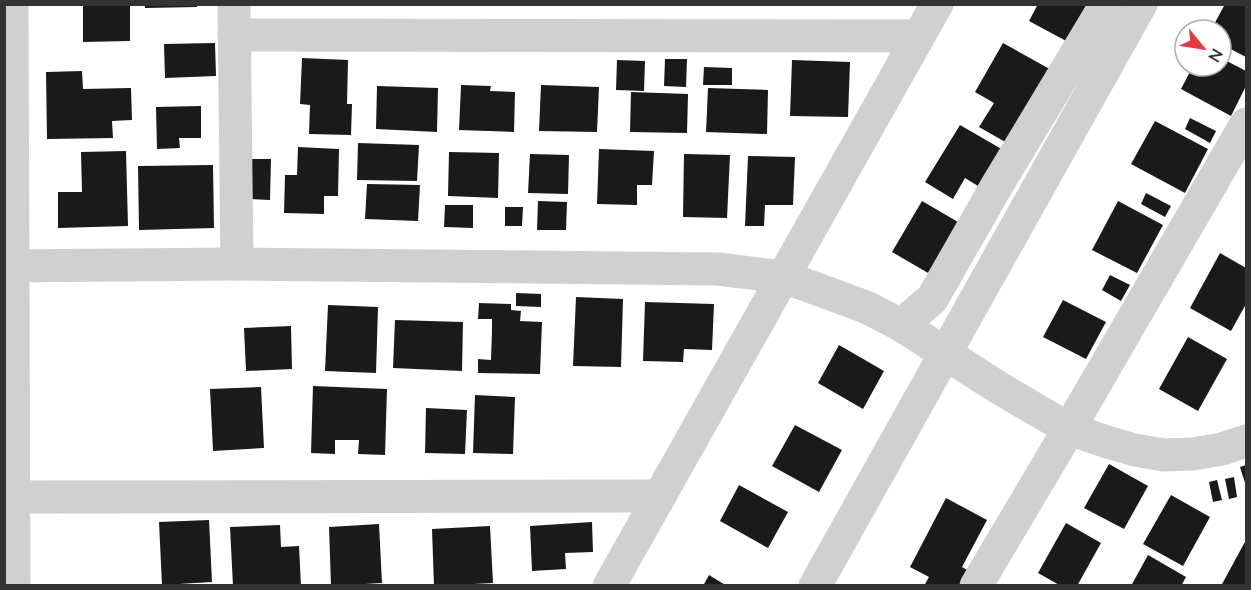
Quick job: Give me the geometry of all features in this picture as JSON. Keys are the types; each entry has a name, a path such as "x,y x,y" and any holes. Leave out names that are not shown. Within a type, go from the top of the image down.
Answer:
{"street":[{"path":"12,4 8,266 14,585"},
{"path":"609,585 937,4"},
{"path":"901,325 932,299 1106,4"},
{"path":"815,585 1141,4"},
{"path":"237,264 234,20 919,36"},
{"path":"981,584 1246,124"},
{"path":"8,266 237,264 718,269 784,277 866,307 901,325 944,354 1070,429 1135,450 1164,455 1203,453 1246,441"},
{"path":"14,497 660,496"}],"building":[{"path":"83,4 130,4 130,41 83,42"},
{"path":"145,4 197,4 197,7 145,8"},
{"path":"1038,4 1088,4 1068,42 1029,21"},
{"path":"1225,4 1246,4 1246,57 1233,50 1233,18 1217,18"},
{"path":"215,43 216,76 165,78 164,44"},
{"path":"1003,43 1055,72 1007,143 979,127 994,103 975,92"},
{"path":"302,58 348,60 347,104 352,104 351,135 309,134 310,105 300,104"},
{"path":"665,59 687,59 686,87 664,86"},
{"path":"617,60 645,61 644,91 616,90"},
{"path":"792,60 850,62 848,117 790,116"},
{"path":"1233,64 1246,71 1246,86 1231,116 1181,89 1187,78 1233,78"},
{"path":"704,67 732,68 732,85 703,85"},
{"path":"82,71 83,89 131,88 132,120 112,121 113,138 47,139 46,72"},
{"path":"461,85 491,86 490,91 515,92 514,132 459,130"},
{"path":"541,85 599,87 597,132 539,131"},
{"path":"377,86 438,88 437,132 376,129"},
{"path":"708,88 768,90 767,134 706,132"},
{"path":"631,92 688,94 687,133 630,132"},
{"path":"201,106 201,138 179,138 180,148 157,149 156,107"},
{"path":"1190,118 1216,131 1210,143 1185,129"},
{"path":"1155,121 1208,149 1185,193 1131,164"},
{"path":"960,125 1005,151 983,189 965,178 953,199 925,182"},
{"path":"358,143 419,145 417,181 357,180"},
{"path":"298,147 339,149 338,196 324,196 324,214 284,213 285,175 297,175"},
{"path":"599,149 654,151 652,185 637,185 637,205 597,204"},
{"path":"126,151 128,226 58,228 58,192 82,192 81,152"},
{"path":"449,152 499,153 498,198 448,196"},
{"path":"530,154 569,155 568,194 528,193"},
{"path":"684,154 730,155 727,218 683,217"},
{"path":"748,156 795,157 793,205 765,205 764,226 745,226"},
{"path":"250,159 271,159 270,200 249,199"},
{"path":"213,165 214,228 139,230 138,166"},
{"path":"367,184 420,185 418,221 365,219"},
{"path":"1146,193 1171,206 1165,217 1141,204"},
{"path":"538,201 567,202 566,230 537,230"},
{"path":"922,201 965,226 935,277 892,252"},
{"path":"1118,201 1163,225 1137,273 1092,250"},
{"path":"445,205 473,205 473,228 444,227"},
{"path":"505,207 523,207 522,226 505,226"},
{"path":"1220,253 1246,268 1246,304 1231,331 1190,308"},
{"path":"1110,275 1130,285 1121,301 1102,290"},
{"path":"516,293 541,294 541,307 516,306"},
{"path":"576,297 623,299 621,367 573,366"},
{"path":"1063,300 1106,322 1086,359 1043,337"},
{"path":"645,302 714,304 712,350 684,349 683,362 643,361"},
{"path":"479,303 511,304 511,310 521,311 520,321 542,322 540,374 478,373 478,359 491,360 492,331 492,319 478,319"},
{"path":"328,305 378,307 376,373 325,371"},
{"path":"395,320 463,322 462,371 393,368"},
{"path":"291,326 292,369 246,371 244,328"},
{"path":"1188,337 1227,359 1198,411 1159,389"},
{"path":"839,345 884,371 863,409 818,383"},
{"path":"313,386 387,389 385,455 358,454 359,440 335,440 335,454 311,453"},
{"path":"261,387 264,448 213,451 210,389"},
{"path":"475,395 515,397 513,454 473,453"},
{"path":"426,408 467,410 465,454 425,453"},
{"path":"795,425 842,450 819,492 772,466"},
{"path":"1109,464 1148,486 1124,529 1084,508"},
{"path":"1246,465 1246,486 1240,467"},
{"path":"1234,477 1237,497 1229,499 1225,479"},
{"path":"1217,480 1222,500 1213,502 1209,482"},
{"path":"739,485 788,512 768,548 720,521"},
{"path":"1171,495 1210,517 1183,566 1143,544"},
{"path":"946,498 987,520 962,567 967,570 959,586 924,586 929,577 910,567"},
{"path":"209,520 212,582 162,585 159,522"},
{"path":"592,522 593,552 565,553 566,569 532,571 530,526"},
{"path":"1066,523 1101,543 1077,586 1061,586 1038,573"},
{"path":"379,524 382,583 331,586 329,527"},
{"path":"280,525 281,547 299,546 301,586 233,586 230,527"},
{"path":"490,526 493,583 434,586 432,529"},
{"path":"1246,540 1246,586 1221,586"},
{"path":"1148,555 1186,577 1181,586 1131,586"},
{"path":"709,575 727,586 703,586"}]}
